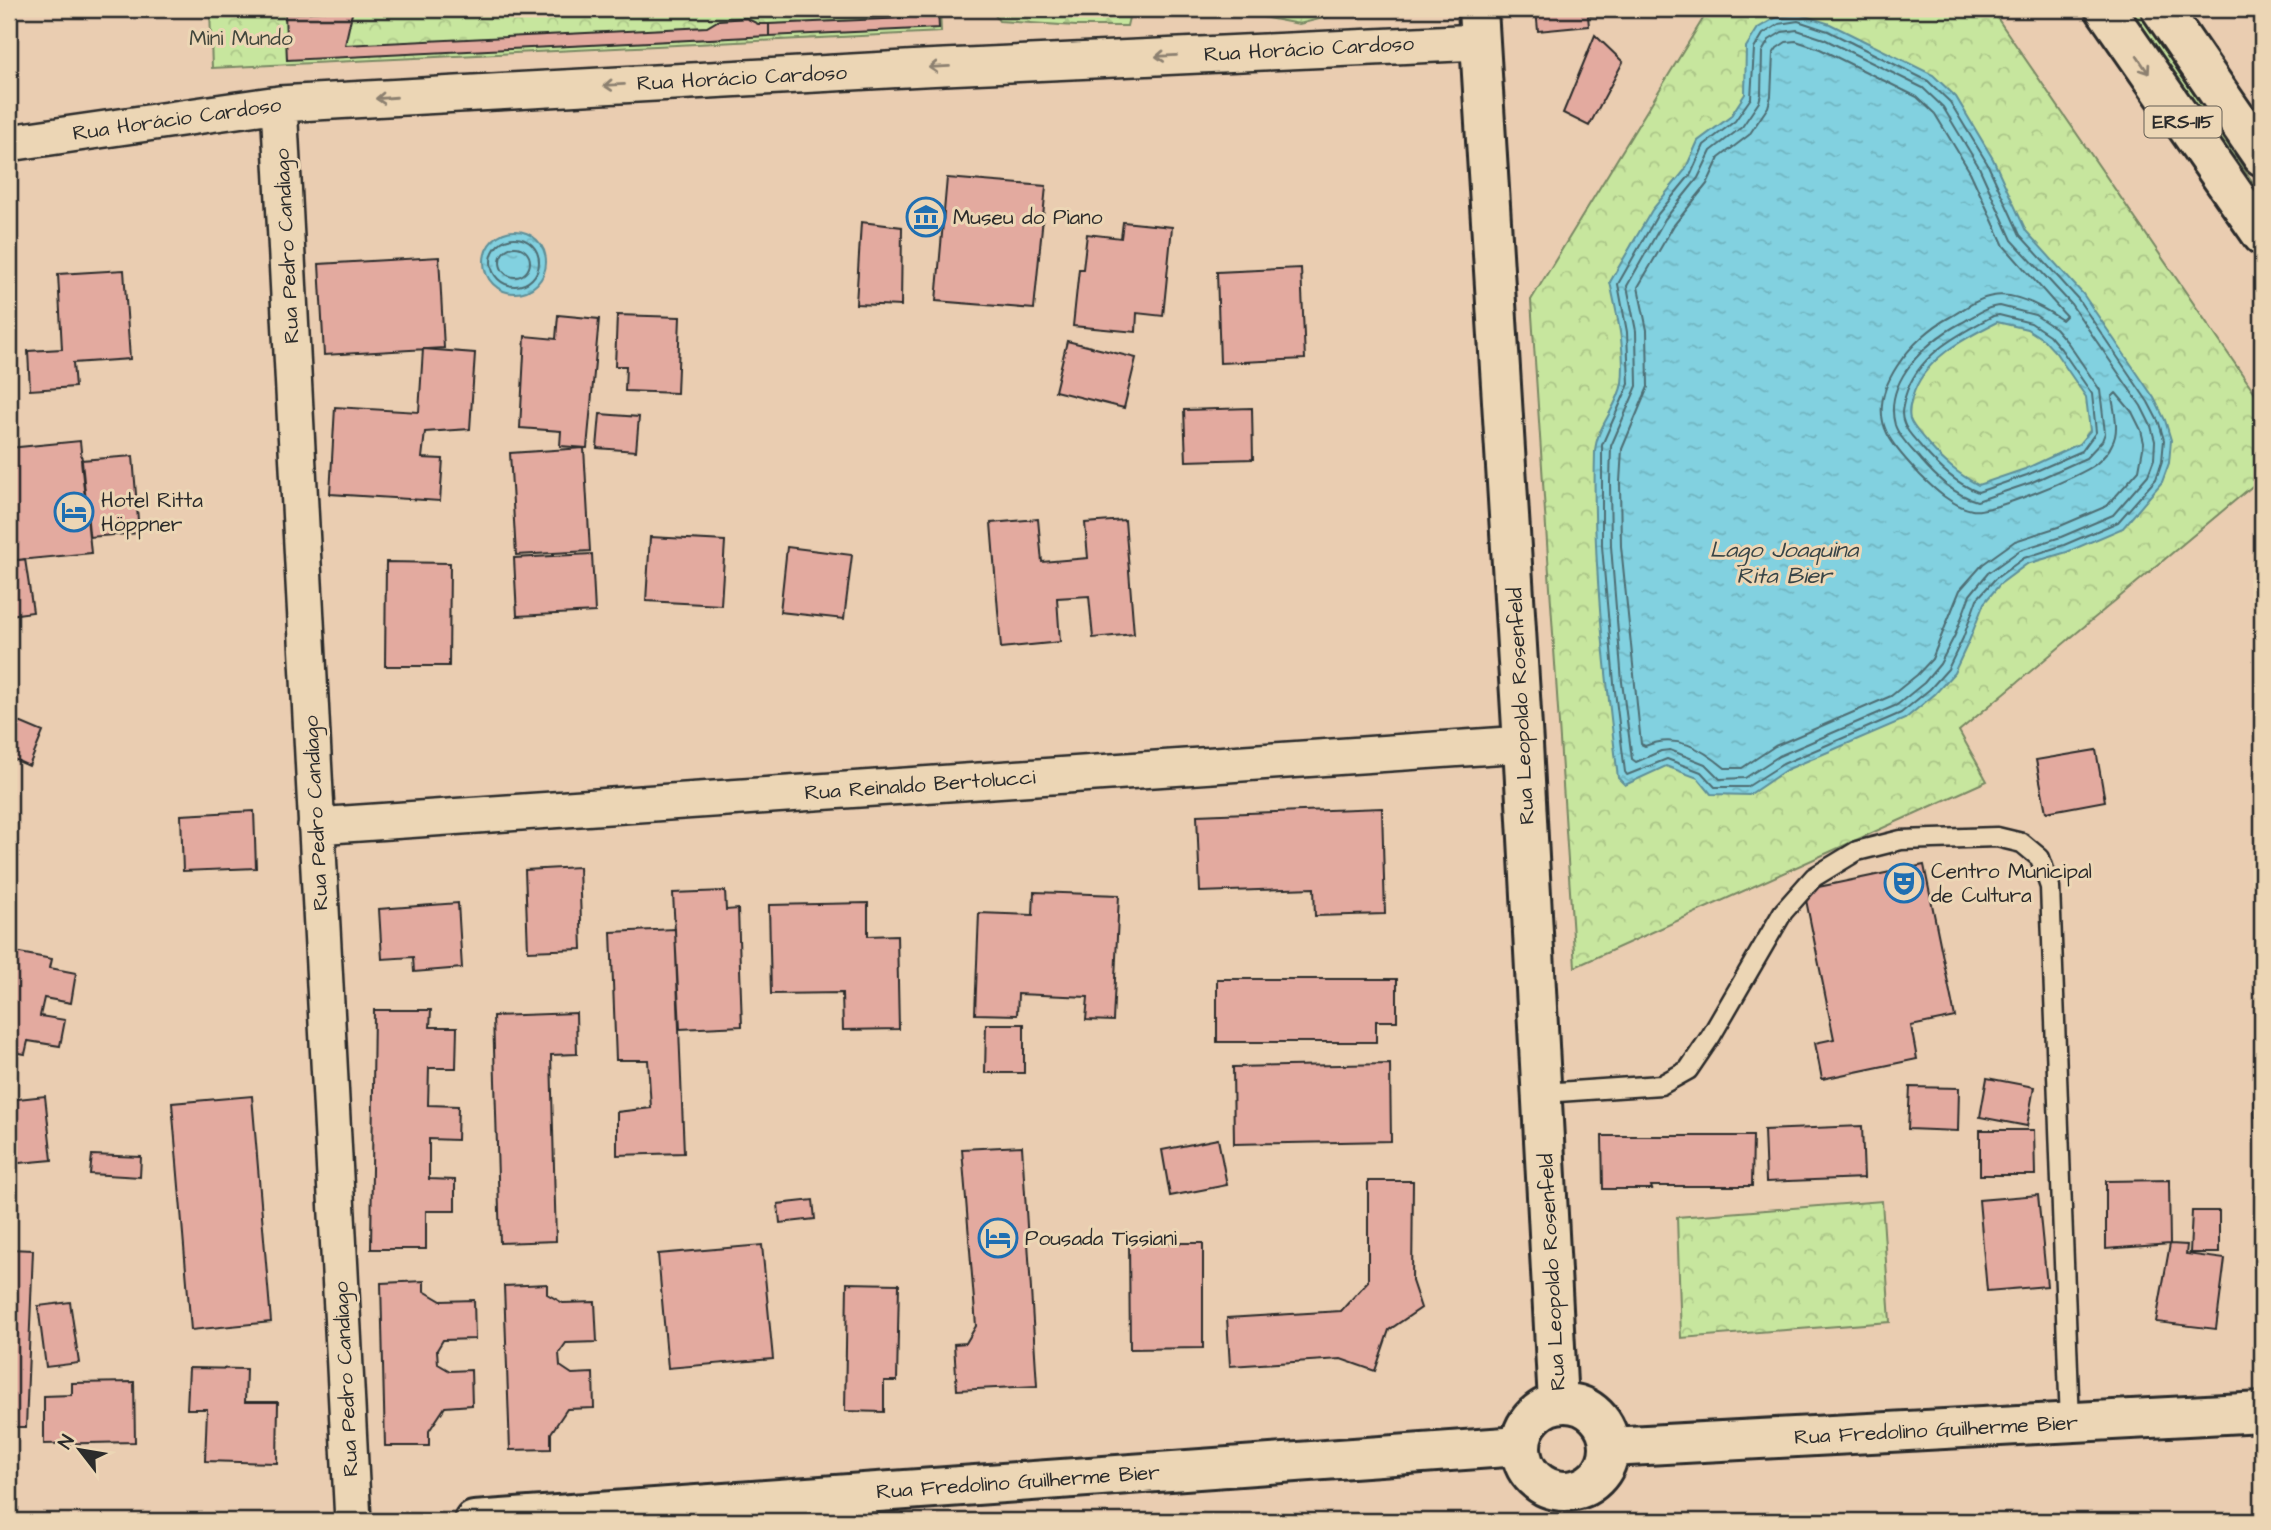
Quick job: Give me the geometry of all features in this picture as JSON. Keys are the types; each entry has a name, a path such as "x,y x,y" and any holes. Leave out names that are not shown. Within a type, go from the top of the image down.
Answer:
{"street":[{"name":"ERS-115","path":"2105,9 2262,235"},
{"name":"ERS-115","path":"2161,9 2262,156"},
{"name":"Rua Horácio Cardoso","path":"9,143 279,104 932,67 1478,25"},
{"name":"Rua Leopoldo Rosenfeld","path":"1478,25 1523,744 1558,1403"},
{"name":"Rua Pedro Candiago","path":"279,104 353,1521"},
{"name":"Rua Reinaldo Bertolucci","path":"316,826 1523,744"},
{"path":"1558,1403 1573,1403 1588,1409 1603,1425 1609,1447 1607,1461 1601,1473 1565,1506 1549,1489 1532,1478 1522,1459 1520,1446 1531,1417 1558,1403"},
{"name":"Rua Fredolino Guilherme Bier","path":"1609,1447 2262,1412"},
{"name":"Rua Fredolino Guilherme Bier","path":"474,1521 1520,1446"}],"lane":[{"path":"1543,1093 1661,1085 1688,1070 1711,1037 1783,912 1814,877 1857,851 1901,840 1997,837 2022,843 2040,858 2050,887 2070,1423"}],"green space":[{"name":"Mini Mundo","path":"210,9 940,9 941,32 212,68"},
{"path":"991,9 1131,9 1127,26 1076,26 999,21"},
{"path":"1243,9 1360,9 1299,24 1247,14"},
{"path":"1709,9 1991,9 2262,403 2262,478 1959,731 1987,781 1575,967 1531,300"},
{"path":"2129,9 2137,9 2262,196 2262,209"},
{"path":"1882,1201 1890,1322 1681,1338 1677,1217"}],"water":[{"name":"Lago Joaquina Rita Bier","path":"1799,14 1830,24 1933,75 1956,97 1993,159 2026,231 2083,294 2154,398 2171,440 2169,463 2162,482 2123,528 2067,552 2027,564 2000,584 1984,603 1954,673 1935,694 1905,719 1786,770 1749,795 1711,794 1698,778 1666,766 1625,785 1618,778 1613,737 1600,615 1596,534 1596,443 1620,392 1623,371 1620,332 1610,282 1652,210 1685,170 1698,141 1730,117 1745,94 1746,47 1758,28 1777,17","holes":["1997,322 2027,329 2044,340 2056,353 2086,397 2090,431 2079,444 2025,469 1978,485 1957,472 1916,429 1909,416 1912,398 1925,372 1958,343"]},
{"path":"515,231 527,233 537,240 544,250 544,274 537,284 527,291 515,293 503,291 493,284 486,274 484,262 486,250 493,240 503,233"}],"building":[{"path":"353,9 345,45 707,27 719,20 746,18 758,24 769,24 769,36 287,60 285,14"},
{"path":"908,9 938,9 939,28 769,36 769,24 906,18"},
{"path":"1536,9 1618,9 1619,13 1588,16 1589,26 1538,31"},
{"path":"1595,35 1623,62 1589,126 1563,113"},
{"path":"947,178 1046,186 1034,309 936,301"},
{"path":"861,222 902,227 901,306 856,304"},
{"path":"1123,222 1172,227 1163,316 1137,313 1136,332 1073,326 1079,269 1083,269 1087,234 1121,238"},
{"path":"439,257 444,348 324,355 319,264"},
{"path":"1301,268 1305,359 1220,363 1217,272"},
{"path":"124,270 130,359 73,363 75,387 30,390 28,351 62,349 58,274"},
{"path":"558,315 599,319 587,448 560,446 561,431 520,428 525,336 556,339"},
{"path":"617,315 680,317 677,393 625,391 626,366 615,366"},
{"path":"1067,341 1136,358 1124,408 1055,391"},
{"path":"423,349 475,353 470,429 425,432 422,458 443,459 440,501 330,494 335,407 419,412"},
{"path":"1252,408 1253,459 1186,461 1184,410"},
{"path":"600,414 639,417 636,451 597,448"},
{"path":"80,441 91,553 9,561 9,448"},
{"path":"584,448 590,551 516,555 510,453"},
{"path":"133,456 139,533 89,537 81,460"},
{"path":"1038,519 1042,562 1088,558 1085,523 1125,520 1134,634 1093,638 1089,596 1057,598 1060,642 1001,648 991,523"},
{"path":"650,537 725,541 721,605 646,601"},
{"path":"787,547 852,555 844,619 780,612"},
{"path":"592,554 595,612 517,616 514,558"},
{"path":"25,559 33,612 9,615 9,561"},
{"path":"386,562 450,563 449,666 385,666"},
{"path":"12,719 43,732 29,766 9,757 9,727"},
{"path":"2096,750 2105,801 2046,812 2036,760"},
{"path":"1382,808 1385,914 1315,916 1314,888 1200,892 1197,815"},
{"path":"254,811 256,868 183,871 181,815"},
{"path":"1924,865 1955,1017 1911,1026 1917,1059 1822,1079 1815,1043 1834,1039 1804,890"},
{"path":"579,867 582,949 528,951 525,870"},
{"path":"725,891 726,910 738,909 742,1026 680,1029 673,893"},
{"path":"1034,892 1119,895 1113,1021 1086,1020 1088,997 1018,994 1017,1015 975,1014 979,913 1033,915"},
{"path":"458,903 462,968 414,972 413,957 382,959 379,909"},
{"path":"868,903 868,936 897,935 899,1029 843,1030 842,993 771,994 769,905"},
{"path":"675,929 684,1153 617,1155 617,1112 651,1108 648,1060 616,1060 611,932"},
{"path":"9,951 52,959 50,968 76,973 71,1003 44,998 40,1016 65,1020 60,1046 28,1041 25,1054 9,1051"},
{"path":"1217,979 1397,979 1397,1021 1376,1021 1376,1042 1217,1042"},
{"path":"374,1010 431,1010 430,1027 457,1027 456,1068 429,1068 428,1105 458,1106 457,1140 429,1139 429,1179 455,1180 455,1211 426,1211 426,1249 371,1249"},
{"path":"576,1013 577,1054 551,1055 556,1241 500,1243 493,1016"},
{"path":"986,1024 1024,1024 1024,1073 985,1073"},
{"path":"2255,1053 2262,1053 2262,1117 2255,1117"},
{"path":"1390,1064 1391,1141 1234,1144 1233,1067"},
{"path":"1987,1078 2034,1087 2027,1126 1980,1117"},
{"path":"1910,1087 1959,1088 1958,1131 1908,1129"},
{"path":"45,1096 52,1160 9,1164 9,1100"},
{"path":"252,1096 271,1322 191,1330 172,1103"},
{"path":"1862,1126 1864,1178 1766,1182 1764,1130"},
{"path":"1980,1130 2034,1130 2035,1175 1980,1175"},
{"path":"1602,1136 1753,1136 1752,1186 1603,1189"},
{"path":"1218,1139 1227,1185 1170,1196 1162,1150"},
{"name":"Pousada Tissiani","path":"1022,1146 1037,1386 957,1390 954,1344 966,1343 976,1326 962,1149"},
{"path":"92,1155 141,1157 140,1177 90,1174"},
{"path":"2169,1180 2170,1244 2106,1249 2106,1181"},
{"path":"1368,1181 1413,1181 1412,1281 1421,1308 1389,1330 1375,1371 1341,1359 1230,1366 1227,1318 1341,1311 1368,1281"},
{"path":"2038,1195 2047,1286 1987,1291 1979,1200"},
{"path":"813,1200 815,1219 780,1223 778,1204"},
{"path":"2192,1211 2219,1211 2219,1253 2190,1253"},
{"path":"1129,1243 1203,1243 1203,1348 1130,1349"},
{"path":"2170,1244 2187,1245 2186,1254 2225,1259 2216,1329 2156,1322"},
{"path":"762,1245 773,1359 668,1368 658,1254"},
{"path":"9,1249 33,1250 26,1427 9,1427"},
{"path":"424,1281 424,1291 441,1301 474,1300 475,1339 443,1340 437,1350 438,1364 450,1371 471,1370 472,1405 445,1407 429,1431 429,1446 385,1446 381,1283"},
{"path":"847,1283 899,1284 897,1381 884,1381 884,1412 845,1411"},
{"path":"547,1284 547,1294 563,1303 595,1302 597,1342 566,1343 559,1353 560,1366 572,1374 593,1373 594,1408 567,1409 551,1433 551,1449 510,1450 504,1286"},
{"path":"70,1302 79,1363 46,1367 38,1306"},
{"path":"189,1368 246,1369 245,1402 278,1402 277,1463 205,1461 207,1409 187,1409"},
{"path":"134,1382 135,1442 44,1444 44,1396 72,1395 72,1383"},
{"path":"1775,1513 1775,1521 1739,1521 1739,1515"}],"place":[{"name":"Museu do Piano","path":"926,217"},
{"name":"Hotel Ritta Höppner","path":"74,512"},
{"name":"Centro Municipal de Cultura","path":"1904,883"},
{"name":"Pousada Tissiani","path":"998,1238"}]}
